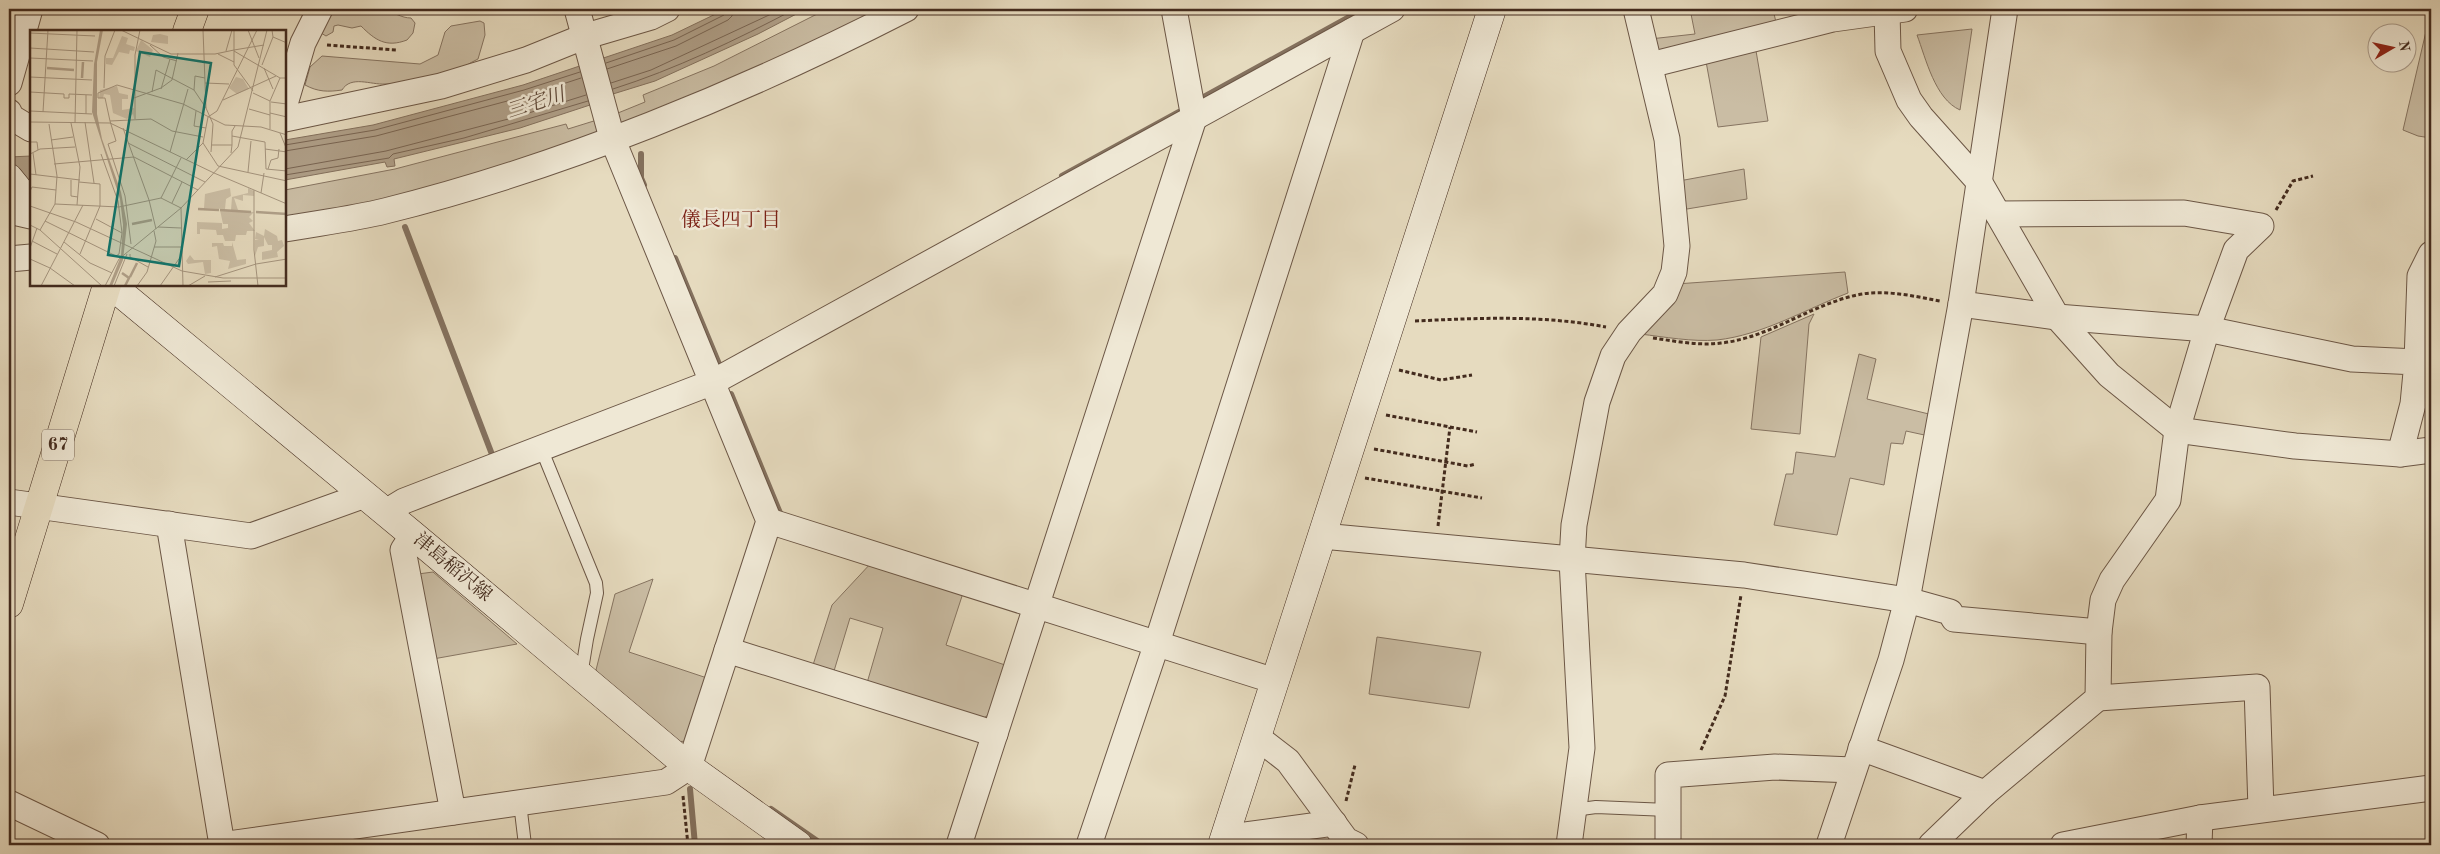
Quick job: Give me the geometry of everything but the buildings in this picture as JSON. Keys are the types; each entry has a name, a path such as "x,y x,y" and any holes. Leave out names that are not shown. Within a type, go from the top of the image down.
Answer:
{"main road":[{"path":"187,30 195,9"},
{"path":"1224,839 1492,9"},
{"path":"9,178 30,204"},
{"name":"67","path":"9,604 106,286"},
{"name":"津島稲沢線","path":"112,286 386,512 689,767 795,845"}],"street":[{"path":"9,84 30,9"},
{"path":"286,101 303,43 320,9"},
{"path":"169,524 221,845 666,782 689,767 769,521 609,129 577,9"},
{"path":"286,119 441,86 584,41 651,17 667,9"},
{"path":"286,229 384,212 465,190 609,129 726,94 906,9"},
{"path":"959,845 1194,118 1174,9"},
{"path":"386,512 404,501 713,382 1392,9"},
{"path":"1569,845 1582,748 1572,560 1574,525 1598,402 1613,356 1629,332 1665,294 1674,272 1677,246 1667,139 1636,9"},
{"path":"1829,845 1891,660 1907,600 1961,304 2005,9"},
{"path":"1650,65 1833,19 1896,10 1888,51 1909,100 1921,117 1980,184 2057,317 2109,375 2177,430 2295,446 2400,454 2431,450"},
{"path":"1089,845 1157,643 1352,31"},
{"path":"9,112 11,117 30,128"},
{"path":"9,211 30,216"},
{"path":"1998,214 2184,212 2261,226 2236,250 2206,329 2177,430 2168,500 2112,580 2103,600 2099,632 2098,698"},
{"path":"2400,454 2413,404 2417,362 2420,276 2431,254"},
{"path":"9,259 30,257"},
{"path":"1961,304 2057,317 2206,329 2352,359 2417,362"},
{"path":"9,502 251,536 365,495"},
{"path":"769,521 1275,680"},
{"path":"413,535 403,550 453,812"},
{"path":"1322,536 1744,575 1907,600 1950,612 1954,619 2099,632"},
{"path":"727,650 995,734"},
{"path":"1931,845 1985,793 2098,698 2257,687 2261,810"},
{"path":"1257,737 1288,761 1343,833"},
{"path":"1668,845 1668,775 1857,759 1985,793"},
{"path":"2063,845 2200,818 2431,788"},
{"path":"9,803 97,845"},
{"path":"2199,845 2200,818"},
{"path":"1224,839 1238,836 1343,833"}],"lane":[{"path":"541,448 596,583 598,593 586,639 581,676"},
{"path":"520,803 525,845"},
{"path":"1574,810 1596,807 1668,810"}],"path":[{"path":"303,43 396,50"},
{"path":"2258,228 2271,218 2293,181 2313,176"},
{"path":"1392,320 1410,322 1510,318 1566,320 1629,332 1642,337 1698,344 1722,343 1775,328 1856,295 1876,293 1900,294 1961,304"},
{"path":"1378,366 1442,380 1472,375"},
{"path":"1363,410 1477,432"},
{"path":"1435,547 1450,427"},
{"path":"1352,445 1468,466 1476,464"},
{"path":"1343,474 1482,498"},
{"path":"1696,772 1695,764 1725,696 1744,575"},
{"path":"1343,833 1355,765"},
{"path":"688,845 682,786 689,767"}],"shaded area":[{"path":"365,8 388,11 411,18 415,23 413,33 407,40 387,43 376,39 361,26 352,28 338,25 334,26 333,32 326,36 321,33 327,17 334,9"},
{"path":"827,9 892,9 624,126 613,115 645,102 643,95 714,66"},
{"path":"1690,9 1773,9 1777,27 1660,54 1650,39 1695,34"},
{"path":"2431,10 2431,138 2418,136 2403,130"},
{"path":"480,21 484,23 485,35 478,59 451,74 427,80 401,83 356,82 346,85 342,90 332,91 323,91 305,85 310,67 322,56 420,64 438,55 445,32 451,26"},
{"path":"1972,29 1960,110 1951,105 1938,88 1932,77 1917,35"},
{"path":"1755,45 1768,121 1718,127 1705,56"},
{"path":"597,120 604,137 469,182 286,223 286,190 395,169 566,124 568,129"},
{"path":"1744,169 1747,199 1681,210 1679,181"},
{"path":"1845,272 1848,293 1751,333 1717,340 1678,339 1640,334 1676,284"},
{"path":"1814,314 1809,324 1800,434 1751,429 1761,337"},
{"path":"1859,354 1876,359 1867,399 1933,415 1929,436 1906,431 1903,444 1891,443 1884,485 1850,478 1837,535 1774,525 1786,474 1793,474 1796,452 1835,457"},
{"path":"872,562 964,590 946,645 1008,666 993,712 982,719 867,683 883,628 850,618 834,671 813,665 832,605"},
{"path":"433,572 517,644 433,659 418,574"},
{"path":"653,579 629,652 707,678 687,741 675,742 595,674 615,594"},
{"path":"1377,637 1481,652 1469,708 1369,694"}],"water":[{"name":"三宅川","path":"726,9 806,9 758,34 655,81 613,94 593,104 520,128 394,159 395,166 387,167 385,162 286,180 286,140 373,125 523,85 672,35"},
{"path":"30,156 30,184 9,183 9,157"}],"waterway":[{"path":"1202,98 1364,9"},
{"path":"1062,176 1179,112"},
{"path":"641,154 641,178 644,185"},
{"path":"405,227 493,457"},
{"path":"675,258 721,369"},
{"path":"731,394 780,513"},
{"path":"690,789 695,845"},
{"path":"771,809 823,845"}],"district":[{"name":"儀長四丁目","path":"731,221"}]}
